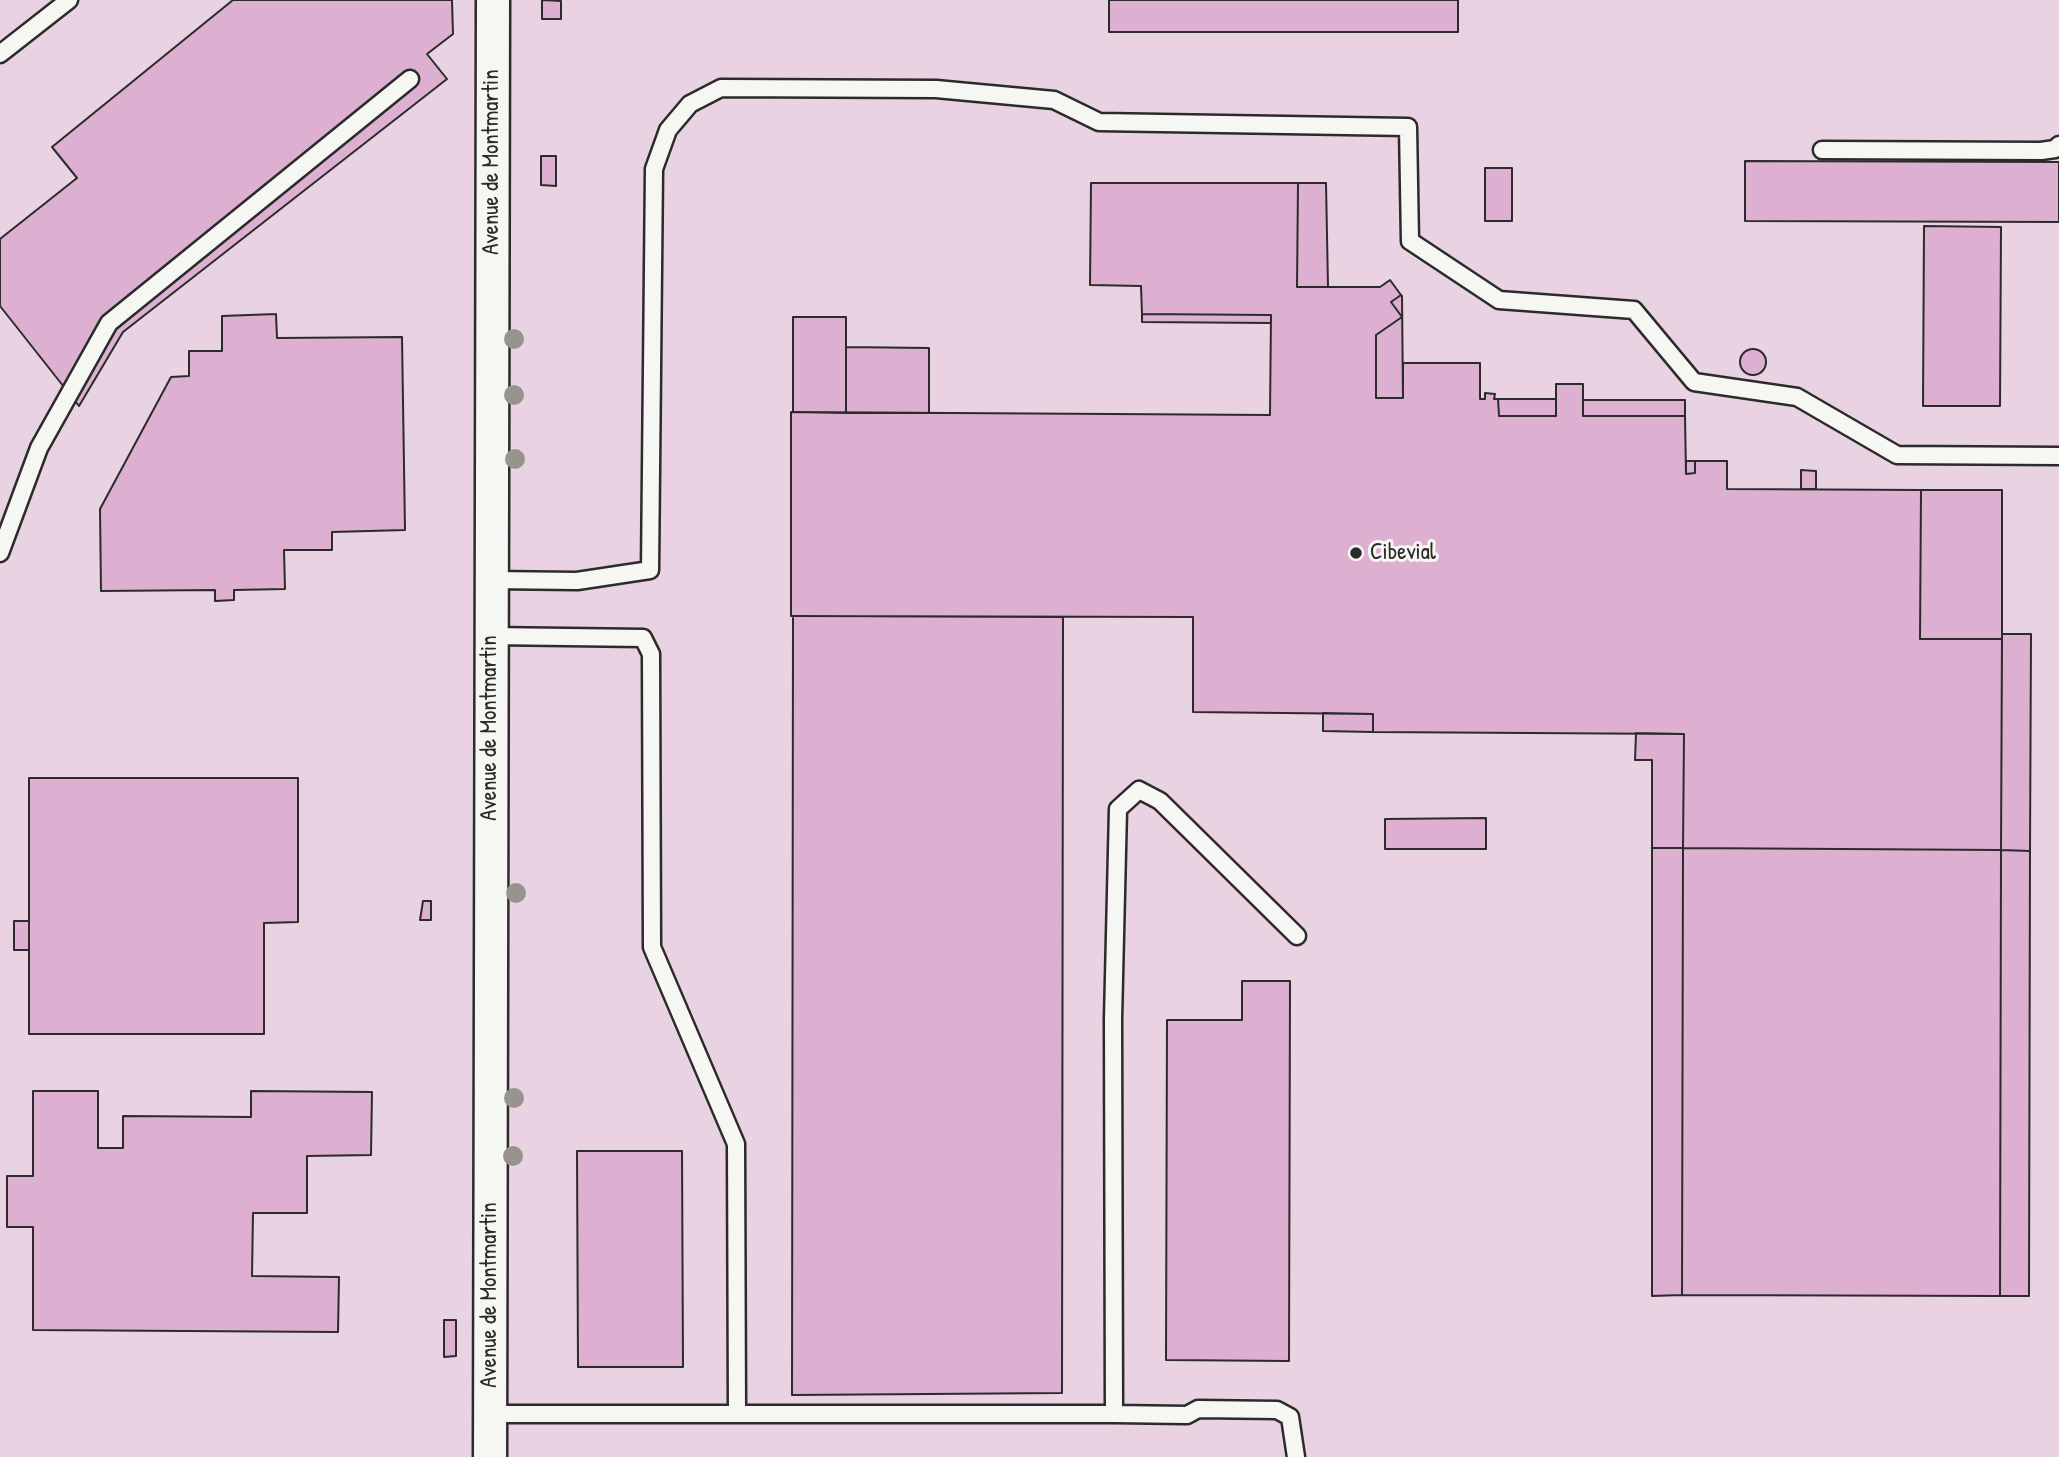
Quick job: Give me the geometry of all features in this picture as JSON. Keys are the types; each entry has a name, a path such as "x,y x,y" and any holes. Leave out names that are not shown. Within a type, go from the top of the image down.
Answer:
{"street":[{"name":"Avenue de Montmartin","path":"490,1457 493,0"}],"lane":[{"path":"0,54 69,0"},
{"path":"0,553 39,448 110,323 410,79"},
{"path":"490,580 577,581 650,570 654,169 668,130 690,103 721,88 936,89 1054,100 1099,122 1408,127 1410,241 1499,300 1634,310 1694,382 1797,397 1897,454 2059,456"},
{"path":"1822,150 2041,151 2055,149 2059,145"},
{"path":"490,636 643,638 652,654 652,947 736,1144 737,1413"},
{"path":"1114,1414 1113,1019 1118,809 1139,790 1160,801 1297,936"},
{"path":"490,1414 1187,1415 1198,1409 1277,1410 1290,1417 1296,1457"}],"shaded area":[{"path":"0,0 2059,0 2059,1457 0,1457"}],"building":[{"path":"233,0 452,0 453,34 427,54 447,79 123,332 79,406 0,306 0,239 77,178 52,147"},
{"path":"542,0 561,1 561,19 542,19"},
{"path":"1109,0 1458,0 1458,32 1109,32"},
{"path":"541,156 556,156 556,186 541,185"},
{"path":"1745,161 2059,162 2059,222 1745,221"},
{"path":"1485,168 1512,168 1512,221 1485,221"},
{"name":"Cibevial","path":"1091,183 1298,183 1297,287 1380,287 1390,280 1401,295 1391,302 1402,317 1376,335 1376,398 1403,398 1403,363 1480,363 1480,399 1485,399 1485,393 1495,394 1499,416 1556,416 1556,384 1583,384 1583,416 1685,416 1686,474 1695,473 1695,461 1727,461 1727,489 1921,490 1920,639 2002,639 2001,850 1683,848 1684,734 1373,732 1373,714 1193,712 1193,617 791,616 791,412 1270,415 1271,315 1142,314 1141,286 1090,285"},
{"path":"1298,183 1326,183 1328,287 1297,287"},
{"path":"1924,226 2001,227 2000,406 1923,406"},
{"path":"1402,296 1403,398 1376,398 1376,335 1402,317 1391,302"},
{"path":"276,314 277,338 402,337 405,530 332,532 332,550 284,550 285,589 234,590 234,600 215,601 215,590 101,591 100,509 171,377 189,376 189,351 222,351 222,316"},
{"path":"1142,314 1271,315 1271,323 1142,322"},
{"path":"793,317 846,317 846,413 793,412"},
{"path":"846,347 929,348 929,413 846,413"},
{"path":"1753,349 1762,353 1766,362 1762,371 1753,375 1744,371 1740,362 1744,353"},
{"path":"1498,399 1556,399 1556,416 1499,416"},
{"path":"1583,400 1685,400 1685,416 1583,416"},
{"path":"1686,461 1695,461 1695,473 1686,474"},
{"path":"1801,470 1816,471 1816,489 1801,489"},
{"path":"1921,490 2002,490 2002,639 1920,639"},
{"path":"793,616 1063,617 1062,1393 792,1395"},
{"path":"2002,634 2031,634 2030,851 2001,850"},
{"path":"1323,713 1373,714 1373,732 1323,731"},
{"path":"1636,733 1684,734 1683,848 1652,848 1652,760 1635,760"},
{"path":"29,778 298,778 298,922 264,923 264,1034 29,1034"},
{"path":"1486,818 1486,849 1385,849 1385,819"},
{"path":"1652,848 1683,848 1682,1295 1652,1296"},
{"path":"1683,848 2001,850 2000,1296 1682,1295"},
{"path":"2001,850 2030,851 2029,1296 2000,1296"},
{"path":"423,901 431,901 431,920 420,920"},
{"path":"14,921 29,921 29,950 14,950"},
{"path":"1242,981 1290,981 1289,1361 1166,1360 1167,1020 1242,1020"},
{"path":"33,1091 98,1091 98,1148 123,1148 123,1116 251,1117 251,1091 372,1092 371,1155 307,1156 307,1213 253,1213 252,1276 339,1277 338,1332 33,1330 33,1227 7,1227 7,1176 33,1176"},
{"path":"577,1151 682,1151 683,1367 578,1367"},
{"path":"444,1320 456,1320 456,1356 444,1357"}],"place":[{"name":"Cibevial","path":"1356,553"}]}
